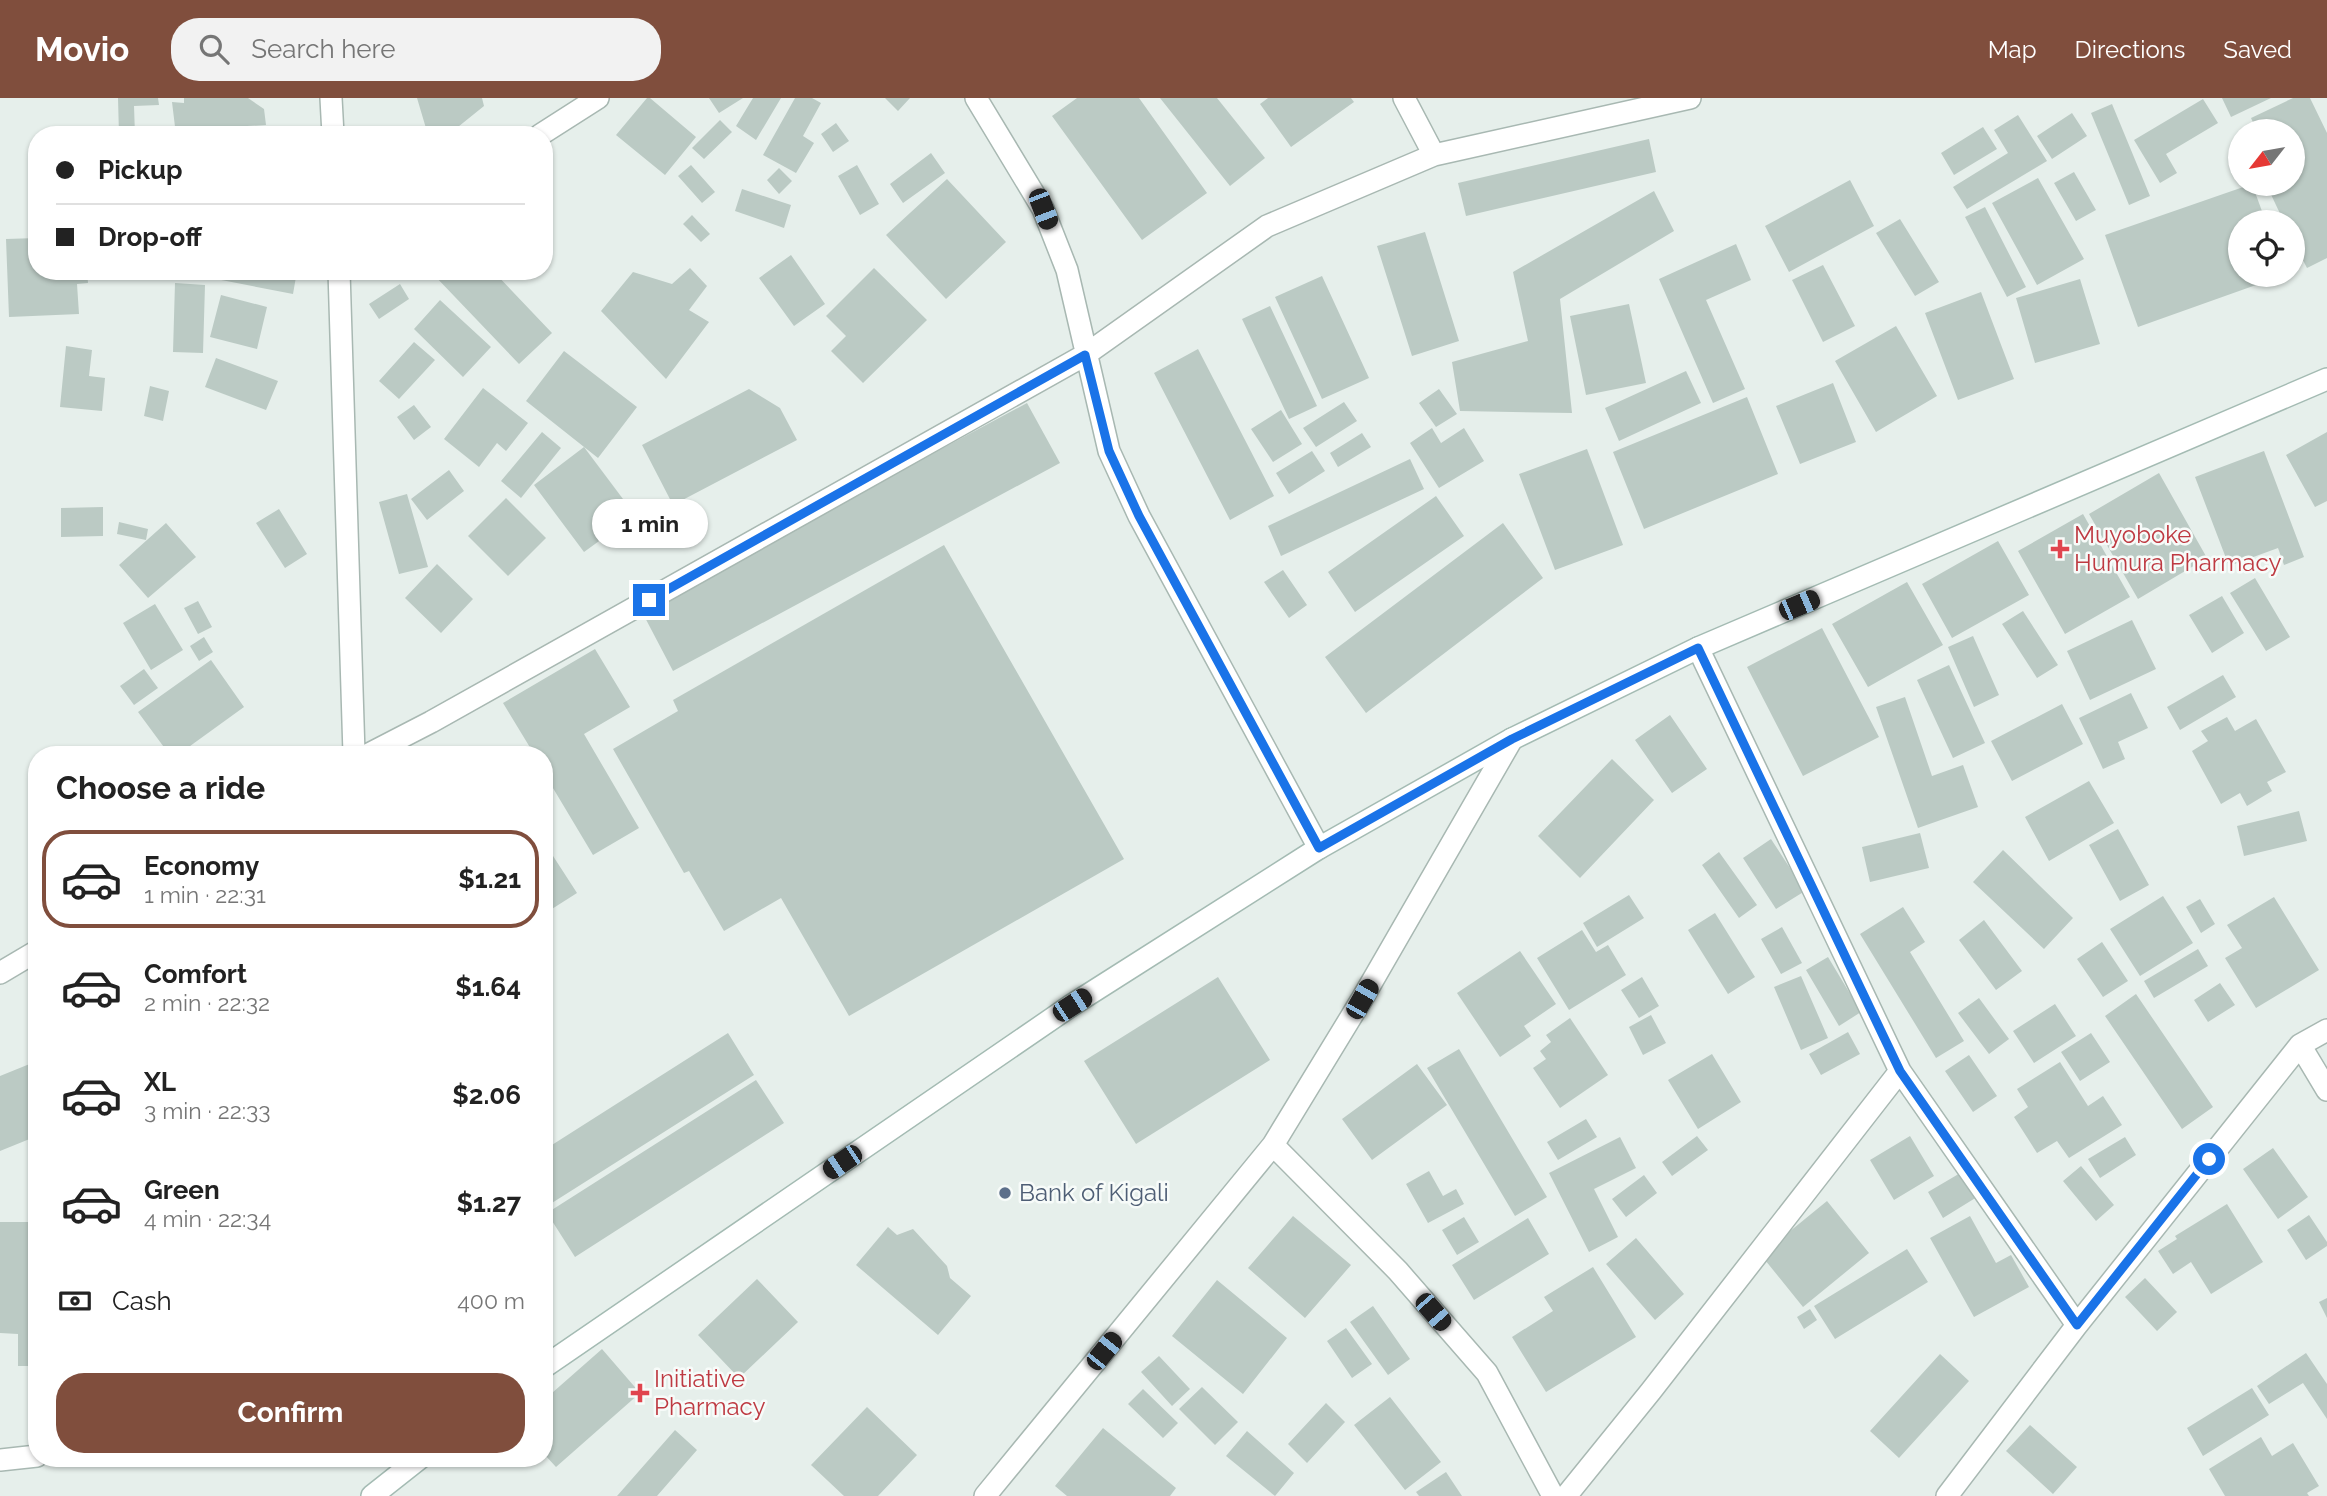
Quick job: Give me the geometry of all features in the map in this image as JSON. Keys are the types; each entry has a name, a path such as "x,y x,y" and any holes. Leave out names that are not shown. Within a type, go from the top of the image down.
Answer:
{"street":[{"path":"331,98 333,126"},
{"path":"553,127 598,98"},
{"path":"976,98 1043,209 1067,270 1109,451 1139,516 1319,848"},
{"path":"1404,98 1434,155"},
{"path":"385,746 443,716 1085,355 1267,226 1434,155 1690,98"},
{"path":"339,280 354,746"},
{"path":"553,1361 1072,1005 1319,848 1512,739 1698,648 2327,379"},
{"path":"1698,648 1900,1071 2077,1325"},
{"path":"985,1496 1273,1145 1362,999 1512,739"},
{"path":"0,973 28,956"},
{"path":"1947,1496 2077,1325 2300,1045 2327,1030"},
{"path":"2300,1045 2327,1090"},
{"path":"1566,1496 1900,1071"},
{"path":"1273,1145 1398,1271 1487,1373 1553,1496"},
{"path":"0,1460 28,1457"},
{"path":"372,1496 409,1467"}],"building":[{"path":"118,98 158,98 159,105 134,106 135,126 119,126"},
{"path":"184,98 248,98 264,109 266,125 175,126 172,102 184,103"},
{"path":"417,98 482,98 484,106 459,126 425,126"},
{"path":"647,98 696,137 665,175 616,135"},
{"path":"709,98 743,98 719,113"},
{"path":"753,98 781,98 756,140 736,126"},
{"path":"795,98 812,98 821,103 803,136 814,143 796,173 763,155"},
{"path":"885,98 910,98 898,111"},
{"path":"1077,98 1139,98 1207,193 1142,240 1052,116"},
{"path":"1160,98 1217,98 1265,158 1230,186"},
{"path":"1268,98 1351,98 1354,102 1291,147 1260,104"},
{"path":"2222,98 2271,98 2231,117"},
{"path":"2293,98 2310,98 2327,133 2327,258 2307,268 2305,210 2278,210 2272,196 2305,196 2305,119 2251,118"},
{"path":"2203,99 2218,123 2166,154 2177,173 2160,183 2134,140"},
{"path":"2112,104 2150,196 2129,205 2091,113"},
{"path":"2072,113 2087,136 2052,159 2037,136"},
{"path":"2018,115 2047,161 1967,209 1953,187 2008,153 1994,130"},
{"path":"720,120 732,132 704,159 692,148"},
{"path":"836,123 849,141 833,152 821,134"},
{"path":"1983,127 1997,149 1954,175 1941,153"},
{"path":"1649,139 1656,172 1466,216 1458,183"},
{"path":"931,153 945,173 903,203 890,184"},
{"path":"691,165 715,192 702,203 678,176"},
{"path":"857,165 879,204 860,215 838,176"},
{"path":"779,168 792,181 779,194 767,180"},
{"path":"2074,172 2096,210 2076,221 2054,183"},
{"path":"2038,178 2084,259 2037,285 1992,203"},
{"path":"947,179 1006,242 946,299 886,235"},
{"path":"1850,180 1874,226 1789,272 1765,226"},
{"path":"742,189 791,205 784,228 735,211"},
{"path":"1654,191 1674,231 1560,299 1572,413 1460,411 1452,362 1528,341 1513,272"},
{"path":"2228,192 2228,196 2256,196 2262,210 2228,210 2228,287 2250,287 2138,327 2105,235"},
{"path":"1985,207 2026,287 2007,297 1965,217"},
{"path":"692,215 710,234 701,242 683,224"},
{"path":"1900,219 1939,282 1915,296 1876,233"},
{"path":"1425,232 1459,341 1412,356 1377,246"},
{"path":"28,238 28,280 88,280 88,283 77,284 79,314 9,317 6,239"},
{"path":"1736,244 1751,280 1706,300 1745,389 1713,403 1659,279"},
{"path":"791,255 825,304 794,326 759,278"},
{"path":"1823,265 1855,326 1823,342 1792,280"},
{"path":"690,268 707,286 689,310 709,322 666,379 601,311 633,272 672,284"},
{"path":"874,268 927,320 863,383 831,351 846,336 826,316"},
{"path":"1322,276 1369,378 1322,399 1275,297"},
{"path":"2080,279 2100,344 2035,363 2016,298"},
{"path":"221,280 295,280 293,294"},
{"path":"439,280 502,280 552,333 519,364"},
{"path":"175,283 205,285 203,353 173,352"},
{"path":"400,284 409,299 379,319 369,304"},
{"path":"1981,292 2014,379 1958,400 1925,313"},
{"path":"221,295 267,307 257,349 210,337"},
{"path":"440,300 491,347 463,377 414,329"},
{"path":"1629,304 1646,383 1586,395 1570,316"},
{"path":"1270,306 1317,406 1289,419 1242,319"},
{"path":"1896,326 1937,396 1876,432 1835,361"},
{"path":"414,342 435,360 399,399 379,381"},
{"path":"66,346 92,350 89,376 105,378 102,411 60,407"},
{"path":"1198,349 1274,496 1230,520 1154,373"},
{"path":"564,351 637,407 598,458 526,401"},
{"path":"216,358 278,381 266,410 205,387"},
{"path":"1686,371 1701,403 1619,441 1605,408"},
{"path":"1833,383 1856,442 1800,464 1776,406"},
{"path":"150,386 169,391 163,421 144,416"},
{"path":"483,388 528,423 506,451 497,443 479,467 444,439"},
{"path":"749,389 780,408 797,440 673,505 642,445"},
{"path":"1439,389 1457,414 1436,427 1419,403"},
{"path":"1747,397 1778,474 1644,529 1613,452"},
{"path":"1344,402 1357,421 1316,447 1303,428"},
{"path":"1027,403 1060,463 673,671 641,610"},
{"path":"414,405 431,427 414,440 397,417"},
{"path":"1281,410 1302,444 1273,462 1251,429"},
{"path":"1432,428 1441,443 1464,428 1484,461 1439,488 1410,443"},
{"path":"542,432 561,448 521,498 501,481"},
{"path":"2327,432 2327,501 2315,507 2286,455"},
{"path":"1362,433 1371,447 1338,467 1330,453"},
{"path":"584,447 635,515 584,552 534,485"},
{"path":"1587,449 1623,545 1555,570 1519,474"},
{"path":"1312,451 1325,471 1289,494 1276,473"},
{"path":"2264,451 2304,557 2284,565 2278,548 2229,566 2195,477"},
{"path":"1410,459 1424,489 1281,556 1268,526"},
{"path":"449,470 464,491 427,520 411,499"},
{"path":"2159,473 2207,558 2138,599 2089,514"},
{"path":"407,494 428,567 399,574 379,502"},
{"path":"1436,496 1464,536 1355,612 1328,572"},
{"path":"506,498 546,538 508,576 468,536"},
{"path":"103,507 103,536 61,537 61,508"},
{"path":"279,509 307,554 285,568 256,523"},
{"path":"2083,514 2130,597 2065,634 2018,551"},
{"path":"119,522 148,529 146,540 117,534"},
{"path":"166,523 196,557 148,598 119,565"},
{"path":"1503,523 1543,578 1366,713 1325,657"},
{"path":"1998,541 2029,595 1952,638 1922,584"},
{"path":"944,545 1124,859 849,1016 781,898 724,931 689,871 684,873 613,749 678,711 673,700"},
{"path":"437,564 473,599 441,633 405,598"},
{"path":"1283,570 1307,605 1289,618 1264,582"},
{"path":"2255,578 2290,637 2266,651 2230,593"},
{"path":"1907,582 1943,645 1868,687 1832,624"},
{"path":"2222,596 2244,633 2212,653 2189,615"},
{"path":"198,601 212,627 198,634 184,608"},
{"path":"155,604 183,650 151,670 123,623"},
{"path":"2023,611 2058,665 2037,678 2002,624"},
{"path":"2132,620 2156,669 2090,700 2067,651"},
{"path":"1822,628 1879,737 1803,776 1747,667"},
{"path":"1973,636 1999,695 1974,707 1948,647"},
{"path":"204,637 213,652 199,661 190,646"},
{"path":"595,649 630,707 584,734 639,828 593,855 553,788 553,746 529,746 503,703"},
{"path":"211,660 244,707 190,746 163,746 138,712"},
{"path":"1949,665 1985,743 1953,758 1917,680"},
{"path":"144,669 158,688 134,705 120,686"},
{"path":"2223,675 2236,697 2180,730 2167,707"},
{"path":"2131,693 2148,728 2118,742 2125,759 2103,769 2079,718"},
{"path":"1905,697 1932,776 1963,765 1978,807 1918,828 1876,707"},
{"path":"2062,704 2083,744 2012,781 1991,741"},
{"path":"1670,715 1707,769 1672,793 1635,740"},
{"path":"2227,717 2235,731 2256,719 2286,772 2267,782 2272,791 2247,806 2240,793 2221,804 2192,751 2208,741 2201,731"},
{"path":"1612,759 1654,800 1580,878 1538,836"},
{"path":"2089,781 2114,823 2049,861 2025,817"},
{"path":"2299,811 2307,841 2244,856 2237,826"},
{"path":"2118,829 2149,885 2120,901 2089,845"},
{"path":"1920,833 1929,868 1870,882 1862,847"},
{"path":"1771,839 1805,891 1776,909 1743,858"},
{"path":"2003,850 2073,918 2044,949 1973,882"},
{"path":"1719,852 1757,905 1739,918 1702,865"},
{"path":"553,856 577,893 553,908"},
{"path":"1629,895 1644,918 1597,947 1583,923"},
{"path":"2163,896 2193,943 2140,976 2110,929"},
{"path":"2274,897 2319,970 2256,1008 2225,958 2242,948 2227,925"},
{"path":"2200,899 2215,924 2201,933 2186,907"},
{"path":"1903,907 1925,942 1910,952 1964,1041 1936,1058 1860,934"},
{"path":"1715,913 1755,977 1728,994 1688,930"},
{"path":"1984,920 2022,971 1996,990 1959,940"},
{"path":"1782,927 1802,963 1781,974 1761,939"},
{"path":"1582,930 1596,952 1608,945 1626,975 1569,1010 1537,958"},
{"path":"2102,942 2128,981 2103,997 2077,959"},
{"path":"2198,949 2208,966 2154,998 2144,981"},
{"path":"1520,951 1556,1004 1524,1026 1531,1036 1500,1057 1457,993"},
{"path":"1828,957 1861,1012 1839,1026 1806,970"},
{"path":"1801,976 1828,1038 1801,1050 1774,987"},
{"path":"1218,977 1270,1060 1136,1144 1084,1061"},
{"path":"1642,977 1659,1006 1639,1018 1621,990"},
{"path":"2220,983 2235,1005 2208,1022 2194,1000"},
{"path":"2136,994 2213,1107 2182,1129 2105,1016"},
{"path":"1979,998 2009,1039 1989,1054 1958,1013"},
{"path":"2055,1004 2076,1036 2034,1063 2013,1031"},
{"path":"1651,1015 1666,1043 1643,1055 1629,1027"},
{"path":"1570,1018 1608,1075 1560,1108 1533,1068 1546,1059 1540,1051 1551,1042 1546,1035"},
{"path":"1848,1032 1860,1054 1821,1075 1809,1054"},
{"path":"728,1033 754,1075 553,1202 553,1144"},
{"path":"2091,1033 2110,1062 2080,1081 2061,1052"},
{"path":"1459,1049 1547,1197 1515,1216 1427,1068"},
{"path":"1712,1054 1741,1102 1698,1129 1668,1080"},
{"path":"1969,1055 1997,1096 1973,1112 1945,1071"},
{"path":"2060,1062 2088,1106 2103,1096 2122,1125 2069,1158 2057,1141 2037,1153 2014,1117 2028,1107 2017,1089"},
{"path":"1417,1064 1447,1105 1372,1160 1342,1119"},
{"path":"28,1065 28,1140 0,1151 0,1076"},
{"path":"756,1080 784,1123 575,1257 553,1222 553,1209"},
{"path":"1586,1119 1597,1137 1558,1160 1547,1142"},
{"path":"1697,1136 1708,1150 1672,1176 1662,1162"},
{"path":"1910,1136 1934,1176 1894,1200 1870,1160"},
{"path":"1620,1137 1636,1168 1594,1189 1618,1237 1589,1252 1549,1173"},
{"path":"2125,1137 2136,1155 2100,1178 2088,1159"},
{"path":"2273,1148 2308,1197 2278,1219 2243,1169"},
{"path":"2081,1166 2114,1205 2096,1221 2063,1181"},
{"path":"1429,1171 1443,1196 1456,1189 1464,1204 1428,1223 1406,1184"},
{"path":"1962,1172 1977,1197 1943,1218 1928,1192"},
{"path":"1644,1175 1657,1193 1626,1217 1612,1199"},
{"path":"1827,1201 1869,1253 1803,1307 1761,1255"},
{"path":"2227,1204 2263,1262 2211,1294 2191,1262 2173,1274 2158,1251 2177,1239 2175,1236"},
{"path":"2309,1215 2327,1246 2306,1260 2287,1230"},
{"path":"1293,1216 1351,1265 1305,1318 1248,1268"},
{"path":"1970,1216 1996,1263 2011,1255 2029,1287 1974,1317 1930,1238"},
{"path":"1464,1217 1479,1242 1457,1255 1442,1230"},
{"path":"1528,1218 1549,1254 1474,1300 1452,1265"},
{"path":"0,1222 28,1222 28,1366 18,1366 18,1334 0,1333"},
{"path":"888,1227 897,1235 913,1229 947,1266 950,1278 971,1296 938,1335 856,1265"},
{"path":"1636,1238 1684,1294 1655,1320 1606,1264"},
{"path":"1907,1249 1928,1282 1835,1339 1814,1306"},
{"path":"1593,1267 1636,1337 1546,1392 1512,1337 1553,1311 1544,1297"},
{"path":"2145,1278 2177,1312 2157,1331 2125,1297"},
{"path":"757,1279 798,1322 739,1378 698,1335"},
{"path":"1217,1280 1287,1338 1243,1394 1172,1336"},
{"path":"2327,1298 2327,1318 2319,1302"},
{"path":"1373,1306 1410,1359 1388,1375 1350,1322"},
{"path":"1810,1309 1817,1320 1804,1329 1797,1317"},
{"path":"1346,1328 1372,1364 1352,1378 1327,1341"},
{"path":"602,1349 640,1393 556,1467 553,1464 553,1392"},
{"path":"2306,1353 2327,1384 2327,1419 2303,1383 2269,1404 2257,1386"},
{"path":"1940,1354 1969,1381 1899,1458 1870,1431"},
{"path":"1159,1356 1190,1389 1172,1406 1141,1372"},
{"path":"1202,1387 1238,1422 1215,1445 1179,1409"},
{"path":"2252,1388 2269,1415 2203,1456 2187,1428"},
{"path":"1143,1389 1178,1423 1163,1438 1128,1404"},
{"path":"1390,1397 1441,1462 1405,1490 1354,1425"},
{"path":"1326,1403 1345,1422 1307,1463 1288,1444"},
{"path":"867,1407 917,1455 878,1496 844,1496 811,1465"},
{"path":"2030,1425 2077,1467 2053,1494 2006,1451"},
{"path":"1103,1428 1176,1488 1170,1496 1067,1496 1055,1486"},
{"path":"675,1430 697,1450 657,1496 617,1496"},
{"path":"1247,1431 1294,1473 1275,1496 1226,1456"},
{"path":"2261,1437 2272,1456 2293,1443 2319,1486 2307,1493 2309,1496 2225,1496 2209,1469"},
{"path":"1446,1472 1462,1496 1419,1496 1416,1492"}],"place":[{"name":"Muyoboke Humura Pharmacy","path":"2060,549"},
{"name":"Bank of Kigali","path":"1005,1193"},
{"name":"Initiative Pharmacy","path":"640,1393"}],"route":[{"path":"649,600 1085,355 1109,451 1139,516 1319,848 1512,739 1698,648 1900,1071 2077,1325 2209,1159"}]}
